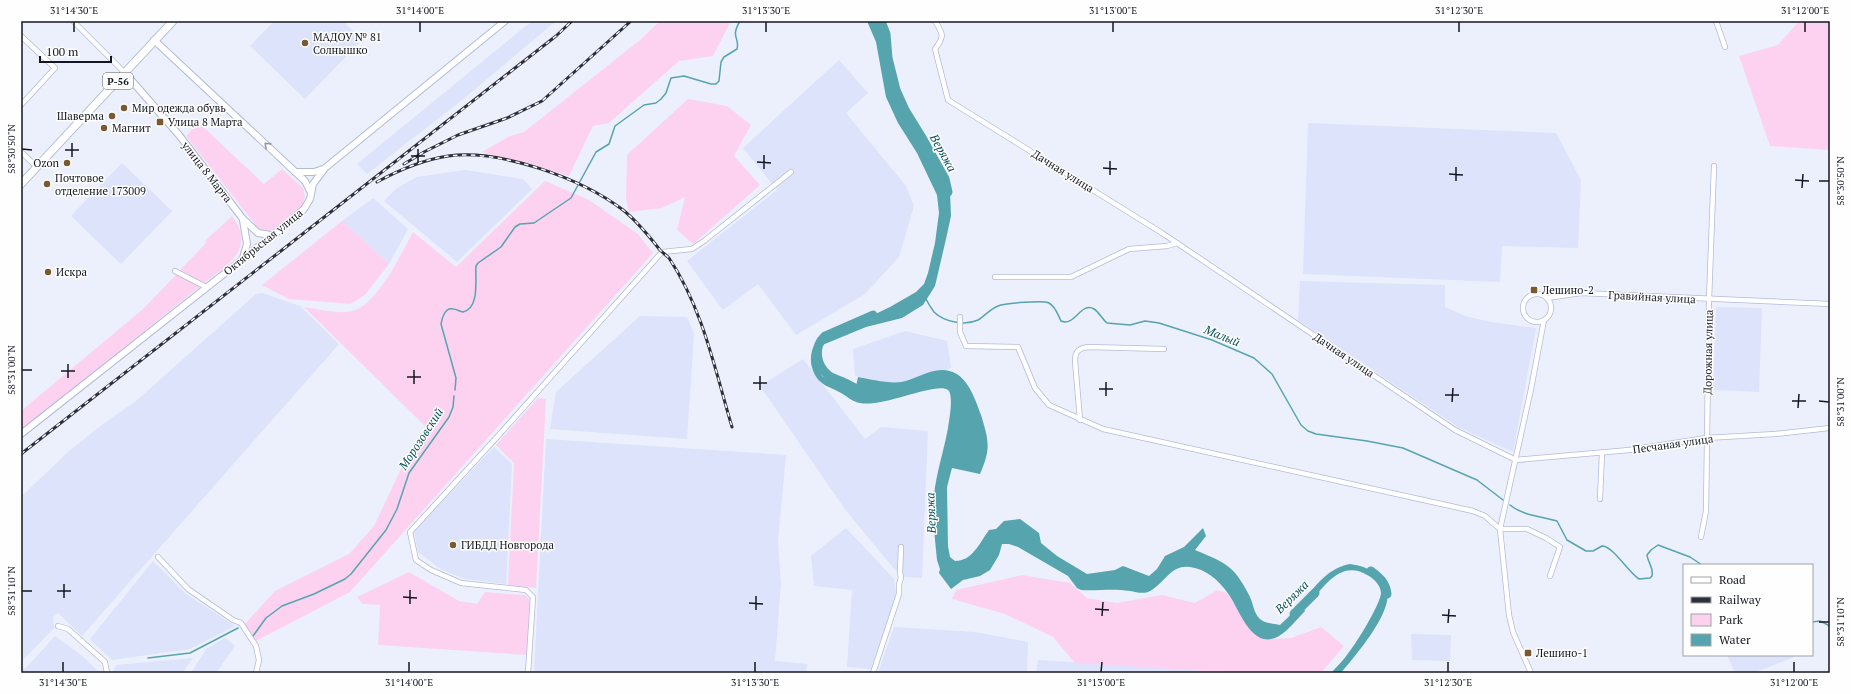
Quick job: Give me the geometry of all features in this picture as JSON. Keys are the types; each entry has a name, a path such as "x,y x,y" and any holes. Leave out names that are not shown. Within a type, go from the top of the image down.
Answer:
{"main road":[{"name":"Р-56","path":"21,184 173,21"},
{"name":"Октябрьская улица","path":"21,434 304,209 310,199 310,191 313,184 325,168 505,21"},
{"path":"154,40 305,181 310,191"},
{"name":"улица 8 Марта","path":"125,73 179,135 243,219 258,233 272,235"},
{"path":"295,172 314,172 325,168"},
{"path":"243,219 247,244 243,258"}],"street":[{"name":"улица 8 Марта","path":"73,21 125,73"},
{"name":"Дачная улица","path":"935,21 942,33 942,40 935,49 948,100 1176,243 1456,430 1516,460"},
{"path":"1716,21 1725,47"},
{"path":"21,36 55,68 21,105"},
{"path":"21,152 37,167"},
{"name":"Дорожная улица","path":"1702,537 1706,511 1709,300 1714,166"},
{"path":"528,673 533,597 530,593 526,590 461,583 431,570 416,560 410,532 662,252 692,249 791,172"},
{"path":"995,277 1071,277 1129,249 1167,246 1176,243"},
{"path":"176,270 206,287"},
{"name":"Гравийная улица","path":"1547,298 1581,293 1709,300 1830,304"},
{"path":"1533,294 1540,294 1547,298 1551,305 1551,310 1548,317 1538,322 1529,320 1523,310 1526,299 1533,294"},
{"path":"960,317 960,332 966,346 1018,348 1034,388 1049,405 1080,420 1103,430 1410,498 1463,508 1484,516 1500,529 1527,529 1560,547 1550,576"},
{"path":"1531,673 1513,632 1509,615 1500,529 1516,460 1544,320"},
{"path":"1080,420 1075,361 1076,353 1079,349 1089,347 1164,349"},
{"name":"Песчаная улица","path":"1516,460 1629,450 1706,438 1775,434 1830,428"},
{"path":"1600,499 1602,453"},
{"path":"873,673 902,578 900,573 902,547"},
{"path":"158,557 188,589 233,620 241,623 256,646 259,660 256,673"},
{"path":"58,626 68,629 105,662 107,673"}],"shaded area":[{"path":"274,21 343,21 362,40 305,99 250,46"},
{"path":"532,21 556,21 462,100 367,174 357,164"},
{"path":"839,60 868,93 846,113 906,186 914,206 899,257 865,294 796,335 758,284 723,310 687,261 777,190 743,148"},
{"path":"1308,123 1556,133 1581,180 1578,248 1502,246 1500,282 1303,274"},
{"path":"122,163 172,211 121,264 71,216"},
{"path":"465,170 523,179 532,189 457,262 384,201 397,188 417,177"},
{"path":"373,198 408,229 389,264 342,221"},
{"path":"1300,281 1445,285 1445,307 1465,316 1491,322 1536,328 1513,452 1458,427 1298,320"},
{"path":"262,293 300,306 339,344 82,636 58,613 53,617 54,628 23,660 21,660 21,497 68,452 99,427 136,401 256,294"},
{"path":"1716,307 1762,308 1759,392 1713,390"},
{"path":"640,316 687,317 694,334 687,439 550,429 556,392"},
{"path":"905,331 947,341 951,368 902,385 855,376 853,349"},
{"path":"803,359 865,439 881,427 928,431 922,578 904,577 896,571 847,512 760,386"},
{"path":"546,439 786,455 778,541 781,584 775,661 807,664 806,673 534,673"},
{"path":"494,447 512,464 506,584 465,579 442,570 418,552 414,531"},
{"path":"846,528 894,579 896,594 871,669 847,667 852,590 814,586 811,556"},
{"path":"153,561 186,594 235,626 190,649 112,660 90,639"},
{"path":"894,627 975,632 1028,642 1027,673 878,673"},
{"path":"1411,634 1451,635 1450,661 1412,660"},
{"path":"55,636 81,655 100,673 21,673 21,666 25,669"},
{"path":"225,638 235,646 216,673 191,673 206,649"},
{"path":"1727,656 1794,657 1753,673 1735,673"},
{"path":"193,658 182,673 113,673 116,665"},
{"path":"1038,660 1239,673 1036,673"}],"green space":[{"path":"660,21 731,21 713,56 679,61 609,123 593,126 569,176 482,152 510,136 524,132 640,40"},
{"path":"1799,21 1830,21 1830,150 1770,146 1739,56 1778,45"},
{"path":"688,99 727,106 751,125 734,156 760,185 693,244 677,230 685,197 662,208 629,212 626,199 627,155"},
{"path":"199,123 264,184 282,169 303,188 305,197 301,209 274,230 265,231 258,228 186,136"},
{"path":"545,181 589,200 638,234 653,253 350,592 256,641 243,626 275,591 349,554 374,526 401,469 430,431 304,307 342,312 357,309 377,292 386,280 413,232 456,267"},
{"path":"232,216 239,228 241,238 240,247 236,255 229,263 203,284 180,270 206,243 205,241"},
{"path":"342,221 389,264 365,295 350,304 289,299 262,285"},
{"path":"177,274 199,287 21,431 21,411 142,310"},
{"path":"538,398 546,399 536,588 508,585 514,463 496,445"},
{"path":"409,572 459,601 477,604 485,592 525,595 530,603 527,655 378,645 380,605 362,604 357,597"},
{"path":"1022,575 1070,583 1087,598 1117,603 1162,595 1195,603 1217,590 1227,593 1251,629 1268,639 1291,638 1321,627 1344,646 1321,673 1239,673 1075,663 1053,637 1005,614 952,599 956,590"}],"water":[{"path":"867,21 880,21 889,40 891,51 889,64 897,100 928,149 950,191 951,216 935,286 923,305 902,318 866,327 820,346 816,357 822,376 855,391 858,377 896,382 906,381 937,370 942,370 957,374 968,385 984,424 988,445 986,458 980,474 952,468 947,487 948,546 950,557 955,561 971,555 989,530 996,529 1004,521 1020,519 1039,533 1041,543 1057,556 1087,574 1115,570 1123,566 1149,576 1157,569 1165,556 1184,547 1203,528 1206,536 1195,550 1222,562 1234,571 1250,597 1256,614 1262,621 1280,625 1301,605 1305,611 1283,634 1269,639 1261,638 1253,633 1241,617 1232,599 1220,583 1196,568 1183,567 1177,569 1154,589 1146,593 1124,590 1081,590 1077,588 1068,576 1018,547 1009,544 1002,544 999,555 990,570 980,576 963,580 951,589 939,573 940,569 937,560 933,504 936,479 949,420 951,402 950,393 948,390 942,388 933,389 881,402 870,404 860,403 820,382 813,371 811,363 811,355 815,343 890,307 916,292 924,284 935,243 939,213 937,195 917,153 898,123 886,97 876,42"},
{"path":"1350,564 1372,571 1378,576 1387,588 1388,598 1385,609 1379,621 1364,645 1341,673 1331,673 1345,658 1373,614 1380,598 1381,590 1377,583 1369,576 1359,571 1350,570 1334,576 1309,603 1306,597 1330,572"}],"waterway":[{"name":"Морозовский","path":"455,390 456,378 441,324 446,311 454,309 463,312 472,305 476,292 476,266 478,263 501,247 515,227 520,224 534,223 571,198 596,152 609,144 615,126 644,105 656,103 661,99 666,93 671,78 684,76 711,84 716,84 719,81 721,62 724,57 737,49 738,45 735,34 740,21"},
{"name":"Веряжа","path":"881,21 886,34 888,58 896,90 905,110 945,179 948,192"},
{"name":"Малый","path":"926,299 934,312 938,315 949,321 961,323 978,320 992,309 1002,305 1024,302 1046,302 1053,307 1061,321 1070,321 1085,308 1089,307 1096,310 1107,323 1130,325 1145,321 1159,323 1212,340 1254,358 1272,374 1301,425 1308,431 1316,434 1403,448 1477,480 1503,500"},
{"name":"Веряжа","path":"866,392 858,390 828,375 821,366 818,351 821,340 825,336 873,315"},
{"name":"Морозовский","path":"253,636 266,618 282,606 314,594 345,579 351,574 386,530 397,509 409,473 449,417 453,407 454,396"},
{"name":"Малый","path":"1510,505 1527,514 1557,521 1567,540 1586,551 1593,551 1602,546 1606,547 1611,550 1639,579 1650,578 1652,576 1652,570 1647,555 1658,545 1690,557 1700,564"},
{"name":"Веряжа","path":"1371,571 1384,583 1387,594"},
{"name":"Веряжа","path":"1294,614 1315,593"},
{"name":"Малый","path":"1813,622 1820,621 1830,626"},
{"name":"Морозовский","path":"148,658 190,653 238,628"}],"railway":[{"path":"21,454 556,36 572,21"},
{"path":"404,164 458,135 507,118 542,101 631,21"},
{"path":"377,182 394,173 429,160 448,156 469,155 491,157 539,168 563,177 606,198 628,214 638,224 660,250 669,258 681,278 691,298 707,340 732,427"}],"place":[{"name":"МАДОУ № 81 Солнышко","path":"305,43"},
{"name":"Мир одежда обувь","path":"124,108"},
{"name":"Шаверма","path":"112,116"},
{"name":"Улица 8 Марта","path":"160,122"},
{"name":"Магнит","path":"104,128"},
{"name":"Ozon","path":"67,163"},
{"name":"Почтовое отделение 173009","path":"47,184"},
{"name":"Искра","path":"48,272"},
{"name":"Лешино-2","path":"1534,290"},
{"name":"ГИБДД Новгорода","path":"453,545"},
{"name":"Лешино-1","path":"1528,653"}]}
